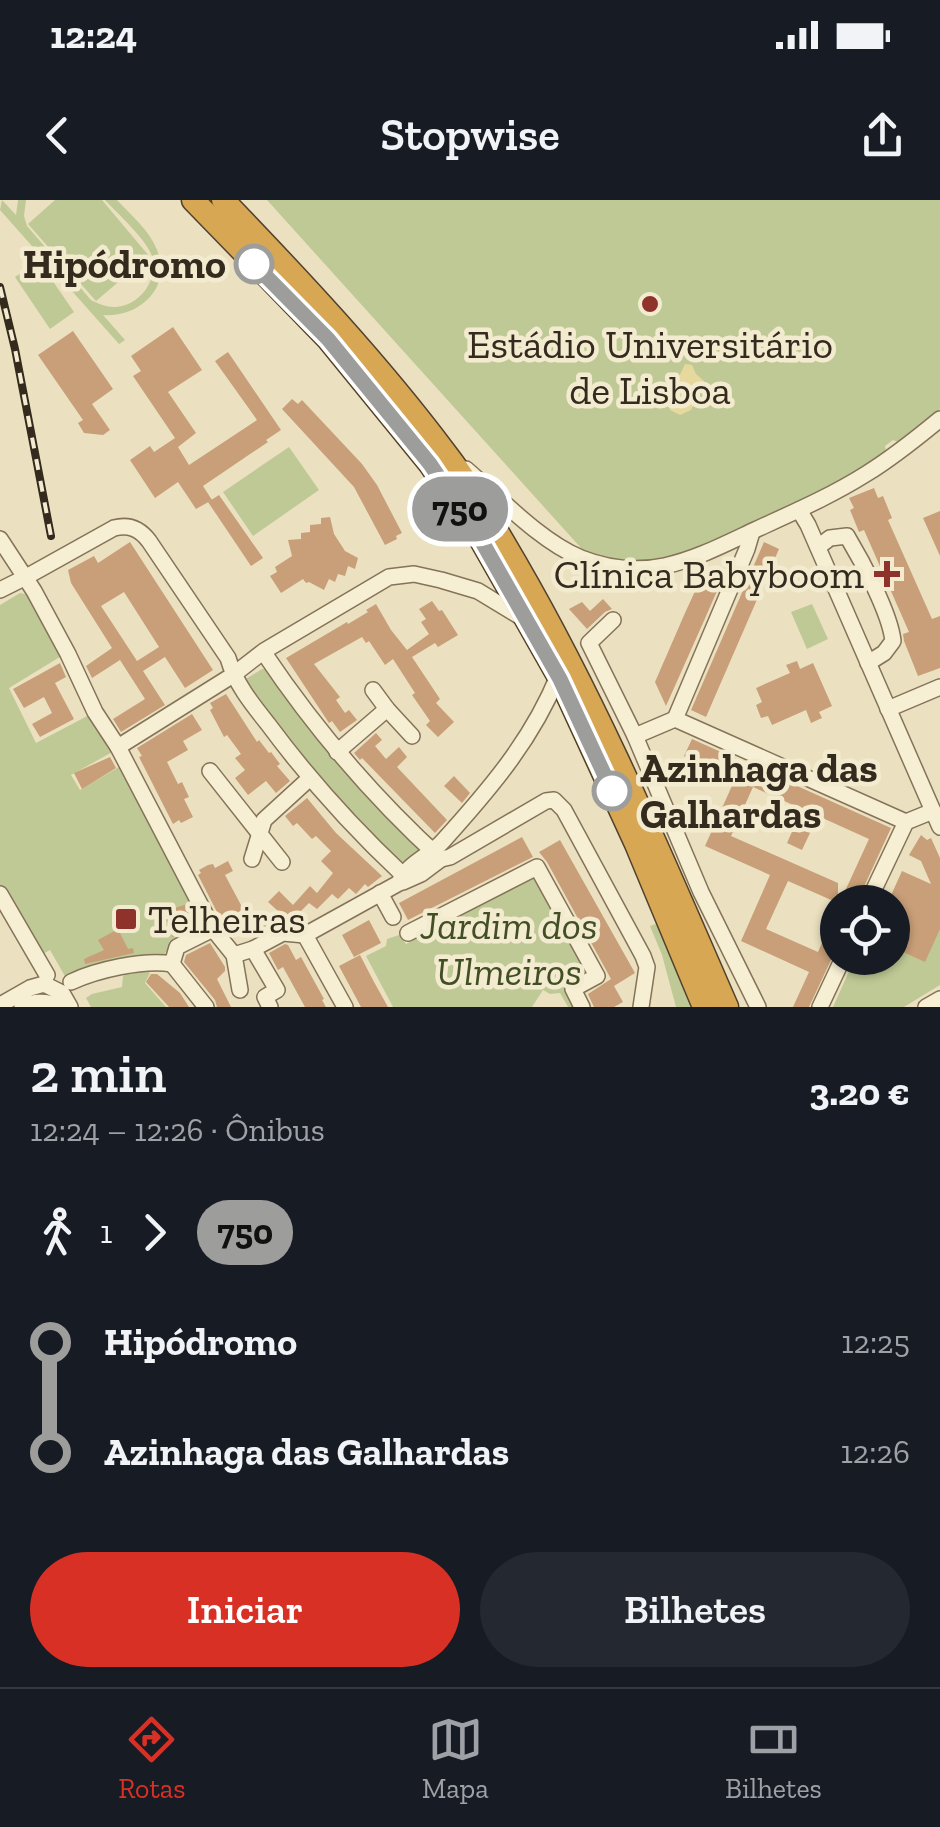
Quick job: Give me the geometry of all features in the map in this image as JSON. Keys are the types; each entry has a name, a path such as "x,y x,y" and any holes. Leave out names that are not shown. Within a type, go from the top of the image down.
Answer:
{"highway":[{"path":"192,200 328,339 430,464 481,540 558,676 636,844 701,1007"},
{"path":"222,200 342,327 446,453 497,531 554,630 602,725 727,1007"}],"street":[{"path":"446,453 548,540 579,557 613,568 646,568 704,555 799,510 869,473 940,419"},
{"path":"799,510 940,827"},
{"path":"0,590 114,528 131,527 141,532 228,658 233,674 262,717 310,778 401,879"},
{"path":"635,736 675,719 752,532"},
{"path":"818,547 830,538 847,536 885,613 892,641 884,653 868,662"},
{"path":"0,538 68,654 213,929 234,955 240,990"},
{"path":"118,747 389,577 414,574 441,580 478,592 528,622"},
{"path":"613,620 589,644 635,736 701,892 758,1007"},
{"path":"264,653 337,752 437,856 450,857 554,800 564,810 643,956 647,968 641,1007"},
{"path":"234,955 284,933 305,935 437,856 507,768 547,703 558,676"},
{"path":"888,709 940,687"},
{"path":"373,690 412,736"},
{"path":"337,752 387,710"},
{"path":"675,719 906,822"},
{"path":"210,771 282,862"},
{"path":"252,859 264,820 310,778"},
{"path":"876,885 906,822 933,810"},
{"path":"408,933 537,867 597,976 572,989 582,1007"},
{"path":"380,893 393,917"},
{"path":"0,894 44,987 61,1007"},
{"path":"172,964 177,948 213,929"},
{"path":"305,935 345,1007"},
{"path":"253,949 277,990 265,997 270,1007"},
{"path":"71,982 110,969 157,962 172,964 206,1007"},
{"path":"820,1007 835,975"},
{"path":"22,1007 44,987"},
{"path":"0,1005 30,988 44,987 62,993 70,1007"},
{"path":"926,1007 940,999"}],"green space":[{"path":"2,200 16,215 18,200 26,200 27,226 91,300 108,306 123,306 139,297 150,283 153,265 144,242 105,200 117,200 140,224 157,250 160,277 140,306 116,315 103,315 125,340 119,344 0,210"},
{"path":"55,200 102,200 149,256 96,301 28,224"},
{"name":"Estádio Universitário de Lisboa","path":"267,200 940,200 940,409 898,442 893,440 885,446 886,451 797,509 679,555 636,561 586,552"},
{"path":"39,261 74,312 50,329 15,277"},
{"path":"289,447 319,490 253,536 223,492"},
{"path":"20,593 30,595 63,655 9,688 36,743 93,713 116,750 71,775 80,790 124,764 203,923 201,928 173,943 162,957 66,978 50,950 39,956 0,886 0,605"},
{"path":"812,604 828,639 807,649 791,612"},
{"path":"262,669 336,763 419,850 402,866 318,779 244,680"},
{"name":"Jardim dos Ulmeiros","path":"535,871 592,975 574,985 577,1007 568,1007 560,993 543,990 532,1007 393,1007 366,956 386,946 387,939 399,935 406,944"},
{"path":"658,923 690,1007 676,1007 650,926"},
{"path":"940,929 940,985 904,1007 833,1007 847,975 910,975 910,940"},
{"path":"134,968 150,973 145,983 166,1007 91,1007 86,998 122,987 123,976"}],"sand":[{"path":"685,364 692,365 704,381 691,410 680,415 670,410 668,402 675,387 681,384 679,377"}],"building":[{"path":"173,327 202,370 168,392 196,433 178,447 189,465 257,420 215,361 228,352 281,430 203,486 212,500 196,509 178,482 155,498 130,460 150,446 154,452 175,438 133,376 141,371 131,356"},
{"path":"73,331 113,389 92,404 110,430 103,435 84,433 78,423 83,420 38,355"},
{"path":"292,399 298,404 302,400 362,464 402,533 397,539 385,545 354,487 282,409"},
{"path":"874,488 878,498 883,496 892,518 888,520 932,619 940,616 940,668 918,676 904,641 903,634 909,632 864,530 859,532 850,510 854,508 849,498"},
{"path":"219,495 263,558 251,566 208,502"},
{"path":"940,511 940,556 923,518"},
{"path":"330,517 334,534 345,551 358,558 355,569 348,566 345,576 338,574 335,582 329,579 324,590 303,579 281,593 270,576 277,572 275,567 292,556 288,540 301,539 301,533 310,532 310,525 321,524 321,518"},
{"path":"130,542 213,670 185,688 165,657 143,671 165,705 121,732 113,719 145,699 120,660 92,678 86,666 112,648 71,583 68,570 94,556 98,563","holes":["124,592 159,647 137,661 101,606"]},
{"path":"764,542 779,549 706,717 691,710"},
{"path":"728,566 666,706 655,682 685,613 702,576"},
{"path":"603,599 612,609 587,629 569,609 582,602 590,611"},
{"path":"432,601 458,635 412,657 440,699 436,703 454,722 438,737 426,725 430,721 393,659 385,665 362,637 314,664 340,697 336,700 345,713 349,710 357,720 340,732 332,721 329,723 286,658 376,604 407,650 429,634 419,609"},
{"path":"797,661 800,669 813,663 832,706 819,712 822,718 811,723 806,710 772,725 768,716 761,718 756,705 762,702 756,688 790,673 786,665"},
{"path":"60,663 66,677 55,683 74,719 40,737 32,724 52,713 44,697 24,708 13,689"},
{"path":"226,694 257,742 271,752 290,781 276,793 266,781 248,795 235,778 245,770 235,758 241,754 227,735 224,737 210,710 210,703"},
{"path":"192,714 202,730 183,741 188,750 167,762 178,784 182,782 189,797 184,799 193,817 173,824 137,748"},
{"path":"376,733 382,740 375,746 386,759 399,747 407,757 397,767 447,820 435,833 354,753"},
{"path":"692,739 891,828 865,885 848,885 869,839 818,816 802,850 787,843 802,809 753,787 731,836 838,883 820,885 820,895 788,881 766,929 818,952 820,947 820,975 824,975 809,1007 793,1007 809,972 741,941 770,875 705,846 735,779 684,756"},
{"path":"110,757 116,768 82,789 74,773"},
{"path":"454,776 470,793 462,803 444,786"},
{"path":"307,798 336,833 382,876 368,887 365,884 356,894 349,888 338,899 332,894 317,909 309,903 290,922 268,902 279,891 293,905 310,886 317,893 333,873 321,861 331,851 297,823 293,826 285,816"},
{"path":"921,835 927,840 931,838 940,858 940,929 925,962 910,955 910,885 896,885 902,871 931,884 921,861 909,855"},
{"path":"522,837 533,857 408,920 399,903"},
{"path":"560,840 635,973 614,986 623,1002 614,1007 594,1007 592,1003 588,994 611,979 539,852"},
{"path":"228,861 233,871 225,875 249,920 255,914 266,925 267,929 251,937 235,916 225,922 218,914 198,875 208,865 215,868"},
{"path":"187,904 191,914 178,918 183,932 172,937 163,912"},
{"path":"369,920 381,943 354,957 342,935"},
{"path":"118,929 134,953 85,964 84,959 104,950 98,940"},
{"path":"210,943 225,967 217,979 231,1007 217,1007 184,962 186,955"},
{"path":"285,944 296,960 301,957 326,1007 305,1007 283,967 278,970 269,953"},
{"path":"360,955 388,1007 361,1007 339,966"},
{"path":"151,974 157,974 180,993 189,1007 169,1007 146,982"}],"railway":[{"path":"0,287 51,536"}],"bus line":[{"name":"750","path":"254,264 328,339 430,464 525,616 560,679 612,791"}],"place":[{"name":"Hipódromo","path":"254,264"},
{"name":"Estádio Universitário de Lisboa","path":"650,304"},
{"name":"Clínica Babyboom","path":"887,574"},
{"name":"Azinhaga das Galhardas","path":"612,791"},
{"name":"Telheiras","path":"126,919"}]}
